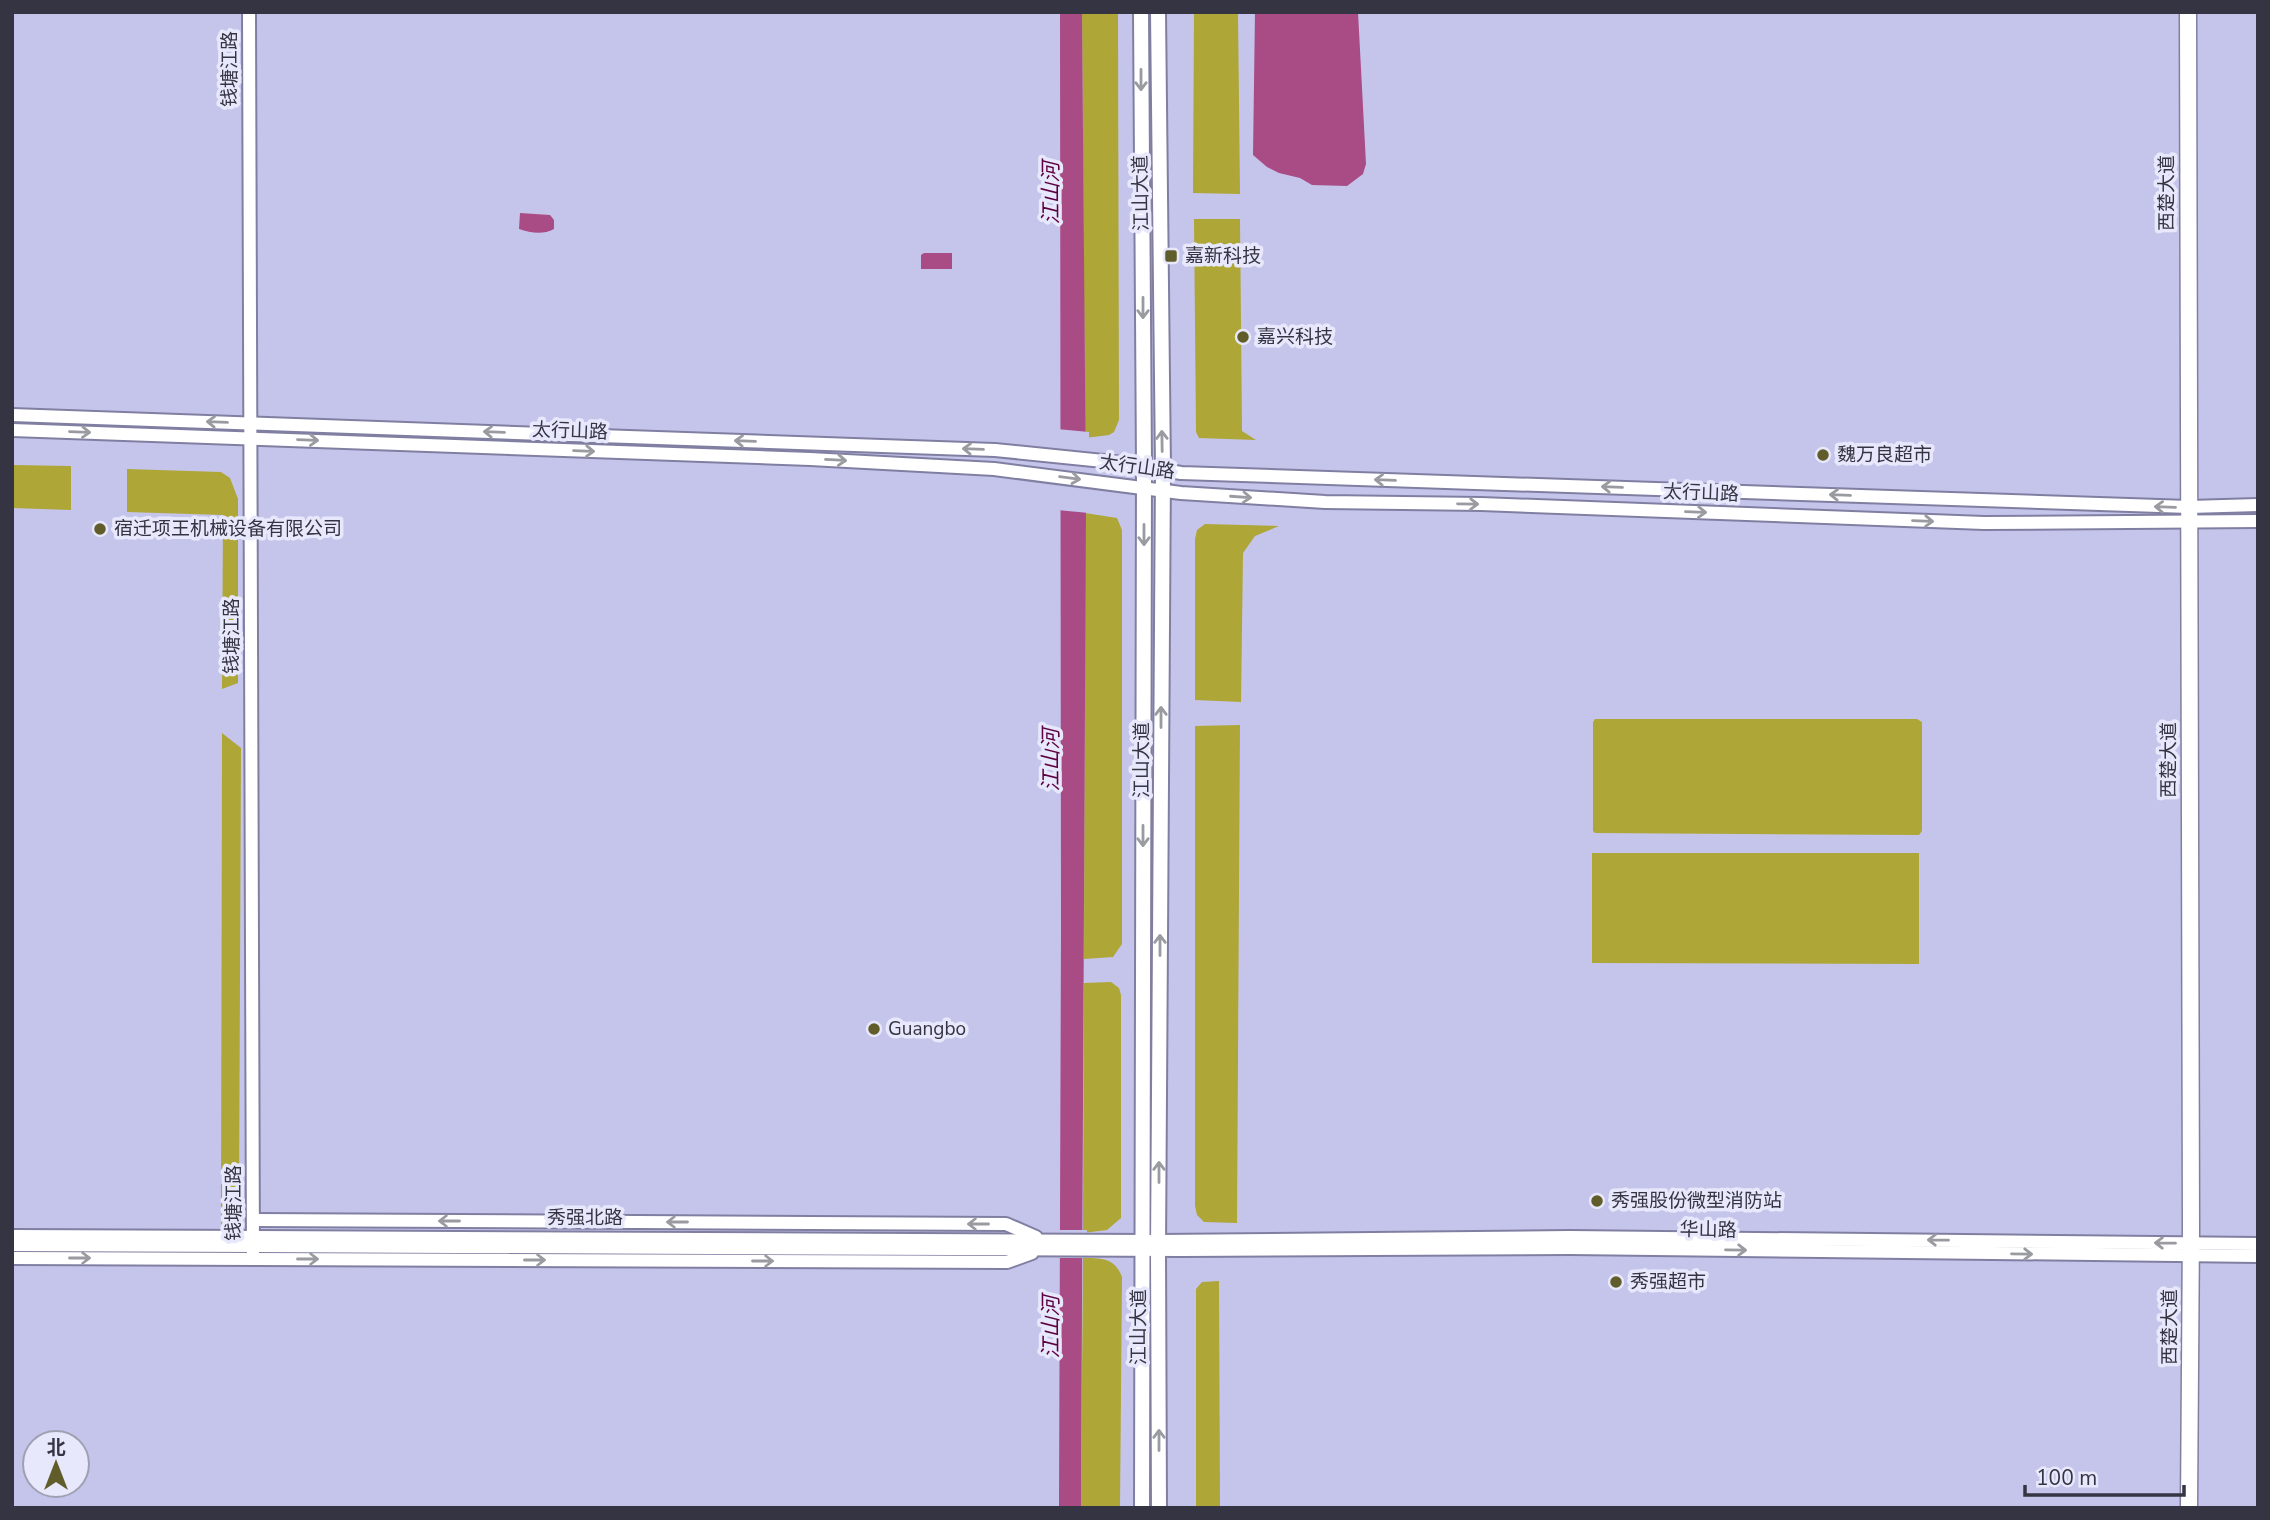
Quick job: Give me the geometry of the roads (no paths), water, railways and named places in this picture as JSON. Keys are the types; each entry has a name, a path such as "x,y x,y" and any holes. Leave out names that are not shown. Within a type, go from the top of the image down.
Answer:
{"main road":[{"name":"江山大道","path":"1141,12 1144,467 1142,1508"},
{"name":"江山大道","path":"1158,12 1163,470 1159,1508"},
{"name":"西楚大道","path":"2188,12 2191,1250 2189,1508"}],"street":[{"name":"钱塘江路","path":"249,12 253,1259"},
{"name":"太行山路","path":"12,415 995,450 1194,473 2189,515 2258,521"},
{"name":"太行山路","path":"12,430 810,459 994,469 1163,491 1325,502 1481,504 1984,523 2189,515 2258,505"},
{"path":"253,1220 1006,1224 1045,1245"},
{"name":"秀强北路","path":"12,1236 253,1240 1158,1245"},
{"name":"华山路","path":"1158,1245 1570,1237 2191,1250 2258,1256"},
{"name":"秀强北路","path":"12,1245 253,1240"},
{"name":"华山路","path":"2191,1250 2258,1244"},
{"path":"12,1258 1007,1262 1045,1245"}],"place":[{"name":"嘉新科技","path":"1171,256"},
{"name":"嘉兴科技","path":"1243,337"},
{"name":"魏万良超市","path":"1823,455"},
{"name":"宿迁项王机械设备有限公司","path":"100,529"},
{"name":"Guangbo","path":"874,1029"},
{"name":"秀强股份微型消防站","path":"1597,1201"},
{"name":"秀强超市","path":"1616,1282"}],"water label":[{"name":"江山河","path":"1051,193"},
{"name":"江山河","path":"1051,760"},
{"name":"江山河","path":"1051,1327"}]}
